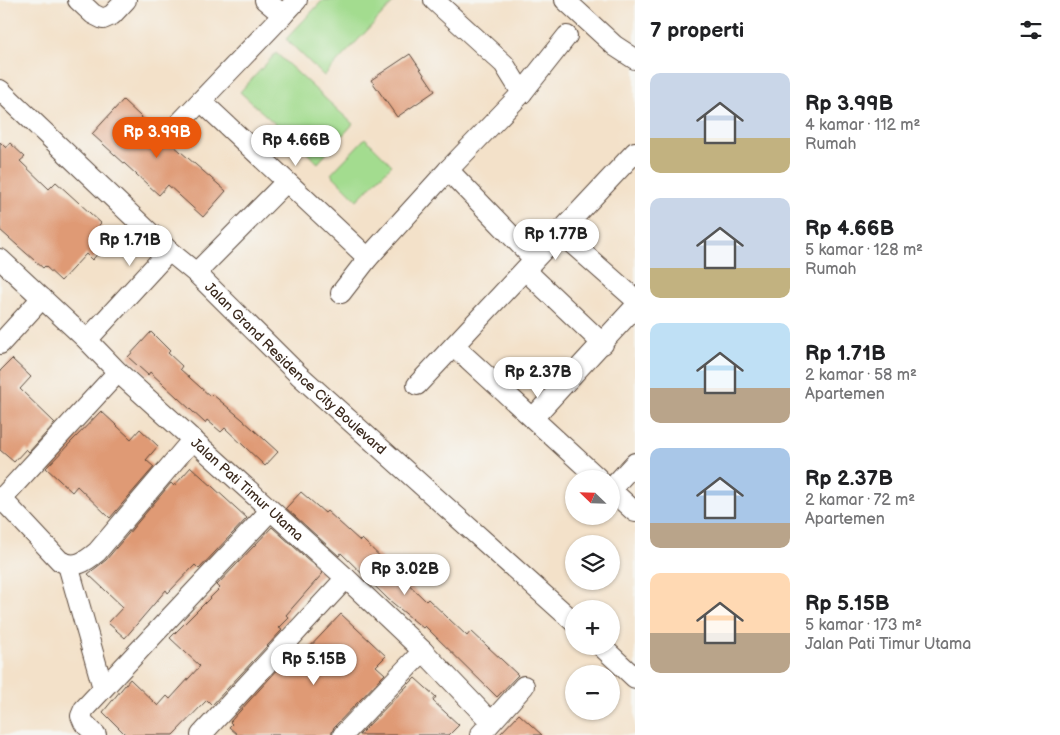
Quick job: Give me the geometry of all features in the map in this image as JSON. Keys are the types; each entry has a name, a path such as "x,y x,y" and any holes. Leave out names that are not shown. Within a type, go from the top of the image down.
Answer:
{"street":[{"path":"78,0 93,14 103,19 112,15 126,0"},
{"path":"265,0 283,15"},
{"path":"169,134 297,0"},
{"path":"434,0 504,64 522,93"},
{"path":"565,0 615,46 635,59"},
{"path":"341,293 368,258 448,170 522,93 567,36"},
{"name":"Jalan Grand Residence City Boulevard","path":"0,90 169,251 196,273 299,375 565,614"},
{"path":"201,101 368,258"},
{"path":"417,385 635,153"},
{"path":"448,170 530,265 603,344"},
{"path":"196,273 286,182"},
{"path":"559,232 635,298"},
{"path":"87,340 169,251"},
{"name":"Jalan Pati Timur Utama","path":"0,259 87,340 118,372 346,578 423,651 486,728"},
{"path":"0,344 42,298"},
{"path":"533,418 635,307"},
{"path":"454,346 589,470"},
{"path":"103,688 68,565 52,553 1,497 118,372"},
{"path":"68,565 85,562 97,552 193,439"},
{"path":"620,479 635,463"},
{"path":"620,498 635,512"},
{"path":"96,735 84,723 81,716 84,709 270,511"},
{"path":"201,735 346,578"},
{"path":"343,735 423,651"},
{"path":"611,655 635,678"},
{"path":"486,728 524,686"}],"green space":[{"path":"323,0 392,0 394,2 324,76 286,39"},
{"path":"276,53 353,124 318,163 240,92"},
{"path":"365,138 392,165 357,200 331,174"}],"building":[{"path":"410,54 435,91 397,117 371,80"},
{"path":"123,100 157,132 161,143 173,145 226,191 203,217 168,185 159,195 92,134"},
{"path":"0,142 6,148 10,143 25,157 20,161 49,189 56,182 101,223 99,225 113,238 92,260 86,254 61,281 45,266 43,268 0,230"},
{"path":"151,332 170,351 168,353 182,366 180,369 210,396 212,394 242,419 278,452 265,466 225,428 221,432 207,420 205,423 150,372 148,375 128,357"},
{"path":"12,359 31,377 20,389 55,423 29,452 26,449 14,462 0,450 0,371"},
{"path":"101,411 131,439 140,429 158,446 146,460 154,467 110,518 77,486 72,492 46,468"},
{"path":"191,467 247,518 199,569 195,565 168,593 166,590 125,638 108,623 123,607 88,574 106,560 171,483 174,486"},
{"path":"301,492 325,513 327,511 360,541 362,539 426,601 428,599 467,636 471,631 518,675 497,697 425,626 423,628 388,599 341,553 339,556 286,508"},
{"path":"272,527 323,573 286,615 289,618 279,628 282,630 212,705 207,700 173,735 126,735 103,712 130,679 158,706 167,696 170,699 200,666 170,638 220,588 217,585"},
{"path":"341,614 386,656 376,666 385,674 334,727 331,735 238,735 229,727 232,724 230,722 299,646 305,652"},
{"path":"415,678 436,697 433,701 459,725 449,735 359,735"},
{"path":"519,714 542,735 499,735"}]}
